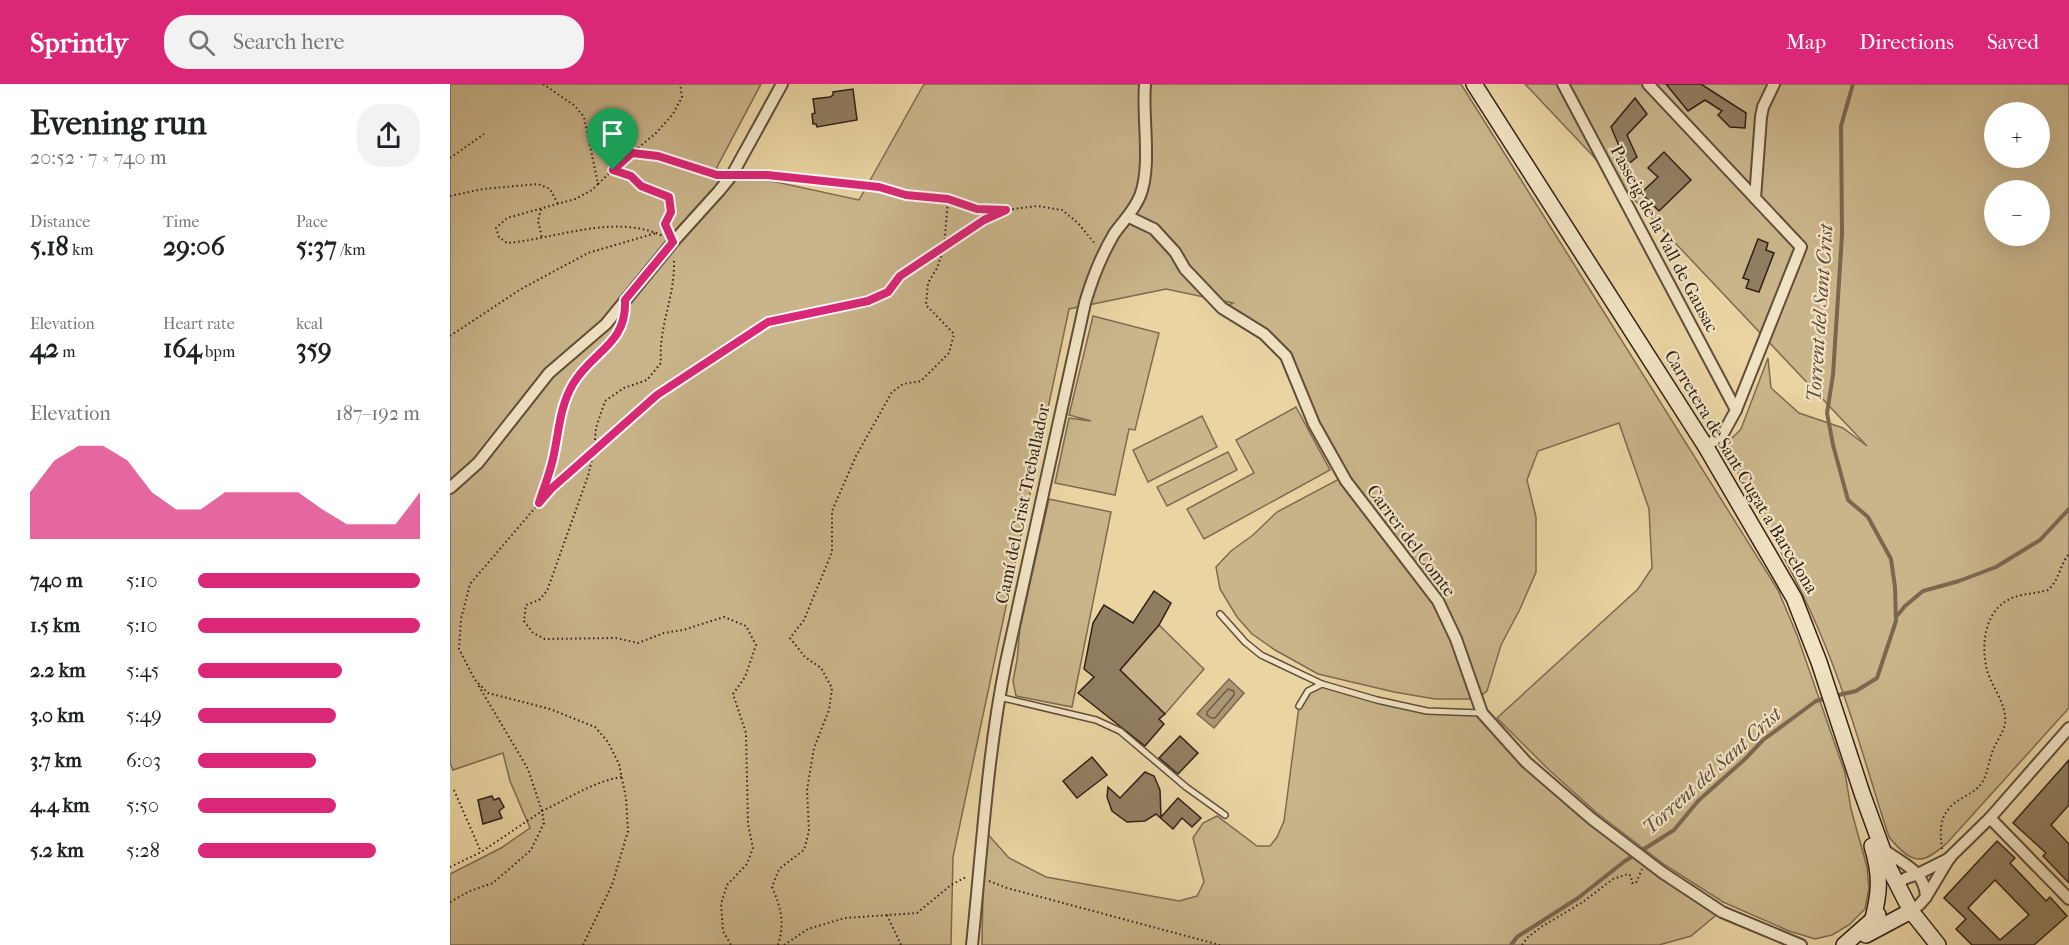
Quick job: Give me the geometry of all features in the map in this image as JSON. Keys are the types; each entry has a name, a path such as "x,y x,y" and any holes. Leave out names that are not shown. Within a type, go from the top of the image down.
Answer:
{"main road":[{"name":"Carretera de Sant Cugat a Barcelona","path":"1474,84 1706,447 1794,598 1819,662 1862,794 1896,884 1911,911 1938,945"},
{"path":"1862,794 1863,814 1879,878 1878,901 1872,922"},
{"path":"1844,945 1879,915 1887,896 1896,884"},
{"path":"1849,945 1911,911"}],"street":[{"path":"450,488 478,463 549,373 606,324 670,245 732,175 782,84"},
{"name":"Camí del Crist Treballador","path":"972,945 999,697 1072,354 1085,303 1094,273 1116,232 1129,216 1140,196 1145,179 1145,84"},
{"name":"Passeig de la Vall de Gausac","path":"1563,84 1736,410"},
{"path":"1648,84 1801,247 1736,410 1724,432 1706,447"},
{"path":"1755,198 1761,117 1773,84"},
{"name":"Carrer del Comte","path":"1129,216 1154,229 1185,269 1222,308 1264,334 1286,356 1314,424 1346,481 1438,601 1456,639 1482,713 1526,762 1592,819 1722,912 1801,945"},
{"path":"1911,911 1926,897 1950,858 1990,818 2069,728"},
{"path":"1990,818 2069,898"},
{"path":"1882,848 1898,861 1914,869 1924,882 1926,897"},
{"path":"1896,884 1950,858"}],"lane":[{"path":"1220,614 1245,642 1261,655 1322,684 1427,711 1482,713"},
{"path":"1299,706 1308,691 1322,684"},
{"path":"999,697 1096,720 1120,731 1186,787 1225,815"}],"path":[{"path":"543,84 576,106 584,117 598,184"},
{"path":"670,245 656,233 639,228 590,229 507,243 499,237 496,228 507,218 558,204 592,190 656,133 680,104 682,98 680,84"},
{"path":"450,158 484,134"},
{"path":"589,136 613,146 621,162"},
{"path":"632,153 658,156 717,175 767,175 849,183 879,187 906,195 948,199 977,209 1006,210 1037,206 1062,210 1078,222 1104,254"},
{"path":"613,170 631,176 641,186 669,197 671,212 665,224 674,255 674,277 662,337 661,363 646,380 624,388 605,401 596,428 594,451 588,476 547,591 539,600 526,605 524,621 533,633 545,639 616,638 638,643 664,633 683,630 724,617 746,626 756,645 745,677 733,694 746,733 748,824 753,848 747,864 727,885 721,904 723,931 731,945"},
{"path":"450,196 483,189 538,184 550,189 558,204"},
{"path":"778,945 783,931 781,907 772,887 778,869 804,850 808,831 807,790 814,748 829,710 832,688 820,668 805,657 790,638 804,620 832,552 832,511 856,456 892,392 903,384 921,381 949,353 954,334 926,304 928,283 937,268 944,248 948,199"},
{"path":"541,209 538,221 542,238"},
{"path":"450,902 470,891 493,883 531,850 544,823 528,769 475,680 459,648 461,619 470,584 552,488 657,395 768,322 868,301 888,292 900,276 984,220 1006,210"},
{"path":"450,336 521,289 588,253 656,233"},
{"path":"539,503 554,456 557,431 564,405 574,382 619,332 626,316 625,300"},
{"path":"1950,858 1942,850 1939,831 1942,819 1956,802 1970,794 1983,781 2006,718 1987,670 1985,640 1987,625 1996,610 2007,600 2048,590 2053,586 2069,554"},
{"path":"475,680 488,693 550,709 595,727 608,742 619,764 626,798 628,831 612,885 583,945"},
{"path":"450,867 481,852 542,811 610,779 622,777"},
{"path":"454,790 481,852"},
{"path":"1522,945 1541,927 1583,902 1613,879 1628,874 1631,876 1632,883 1636,883 1640,855"},
{"path":"784,945 808,929 845,918 917,913 951,885 980,874 1007,888 1220,945"},
{"path":"886,914 902,945"}],"shaded area":[{"path":"450,84 761,84 716,169 859,200 924,84 1461,84 1778,590 1797,635 1845,773 1851,809 1867,867 1869,888 1865,909 1849,925 1832,935 1815,939 1789,931 1723,902 1665,865 1597,813 1548,769 1497,718 1638,589 1652,568 1649,509 1619,423 1538,451 1527,480 1536,517 1536,572 1501,645 1487,691 1477,699 1435,699 1318,674 1252,634 1237,617 1220,589 1216,567 1231,551 1253,535 1277,512 1343,477 1286,356 1222,308 1233,303 1166,289 1069,309 953,857 951,945 450,945 450,874 501,848 530,828 510,781 503,753 453,770 450,763"},
{"path":"1525,84 2069,84 2069,708 1948,842 1924,858 1917,859 1904,853 1889,837 1828,652 1774,538 1726,449 1728,442 1741,429 1768,358 1771,388 1799,413 1843,428 1867,446"},
{"path":"1093,316 1159,333 1135,430 1129,429 1115,495 1055,483 1069,418 1091,421 1069,415"},
{"path":"1296,407 1330,470 1204,539 1187,509 1254,473 1236,440"},
{"path":"1202,416 1217,447 1148,482 1133,450"},
{"path":"1228,452 1237,470 1167,506 1157,487"},
{"path":"1049,499 1111,512 1072,707 1016,696 1013,681 1020,628"},
{"path":"1159,625 1204,669 1165,714 1120,670"},
{"path":"1322,684 1427,711 1482,713 1526,762 1721,911 1691,936 1659,945 982,945 984,830 1009,858 1046,877 1179,901 1197,896 1204,882 1193,838 1203,823 1217,816 1257,846 1270,846 1284,821 1299,706 1308,691"}],"water":[{"path":"1229,679 1244,693 1214,728 1197,714"}],"building":[{"path":"1666,84 1701,84 1746,113 1745,128 1730,127 1718,115 1722,111 1705,100 1688,111"},
{"path":"853,89 857,120 817,127 813,124 812,114 815,113 813,99 830,97 833,92"},
{"path":"1635,98 1647,114 1627,135 1637,157 1627,165 1611,127"},
{"path":"1664,152 1691,180 1659,211 1641,193 1658,177 1648,168"},
{"path":"1758,239 1768,243 1766,250 1774,253 1759,292 1746,288 1749,280 1743,278"},
{"path":"1154,591 1171,603 1159,625 1120,670 1165,714 1159,719 1164,724 1145,746 1078,693 1094,677 1084,669 1093,623 1104,605 1133,623"},
{"path":"1180,736 1198,753 1178,774 1159,758"},
{"path":"1092,757 1107,775 1077,798 1063,781"},
{"path":"2069,760 2069,805 2051,825 2069,844 2069,883 2043,856 2046,853 2013,823"},
{"path":"1145,772 1154,776 1160,790 1161,817 1178,798 1201,818 1192,827 1182,818 1173,829 1156,814 1145,821 1127,822 1112,811 1107,797 1108,787 1120,798"},
{"path":"492,796 494,800 499,798 504,807 499,811 502,818 483,824 478,800"},
{"path":"1997,841 2015,858 2010,863 2046,901 2050,897 2067,916 2034,945 1972,945 1956,929 1966,919 1944,898","holes":["1995,880 2029,915 2000,940 1968,908"]}],"waterway":[{"name":"Torrent del Sant Crist","path":"1834,696 1856,691 1877,678 1896,621 1891,559 1868,517 1848,500 1827,413 1833,375 1842,235 1841,126 1853,84"},
{"path":"1896,617 1923,591 1996,567 2040,540 2069,509"},
{"name":"Torrent del Sant Crist","path":"1511,945 1517,937 1578,898 1625,861 1674,830 1698,801 1763,740 1816,701 1826,698"}],"route":[{"path":"632,153 658,156 717,175 767,175 849,183 879,187 906,195 948,199 977,209 1006,210 984,220 900,276 888,292 868,301 768,322 657,395 552,488 539,503 554,456 557,431 564,405 574,382 619,332 626,316 625,300 673,242 665,224 671,212 669,197 641,186 631,176 613,170 632,153"}]}
